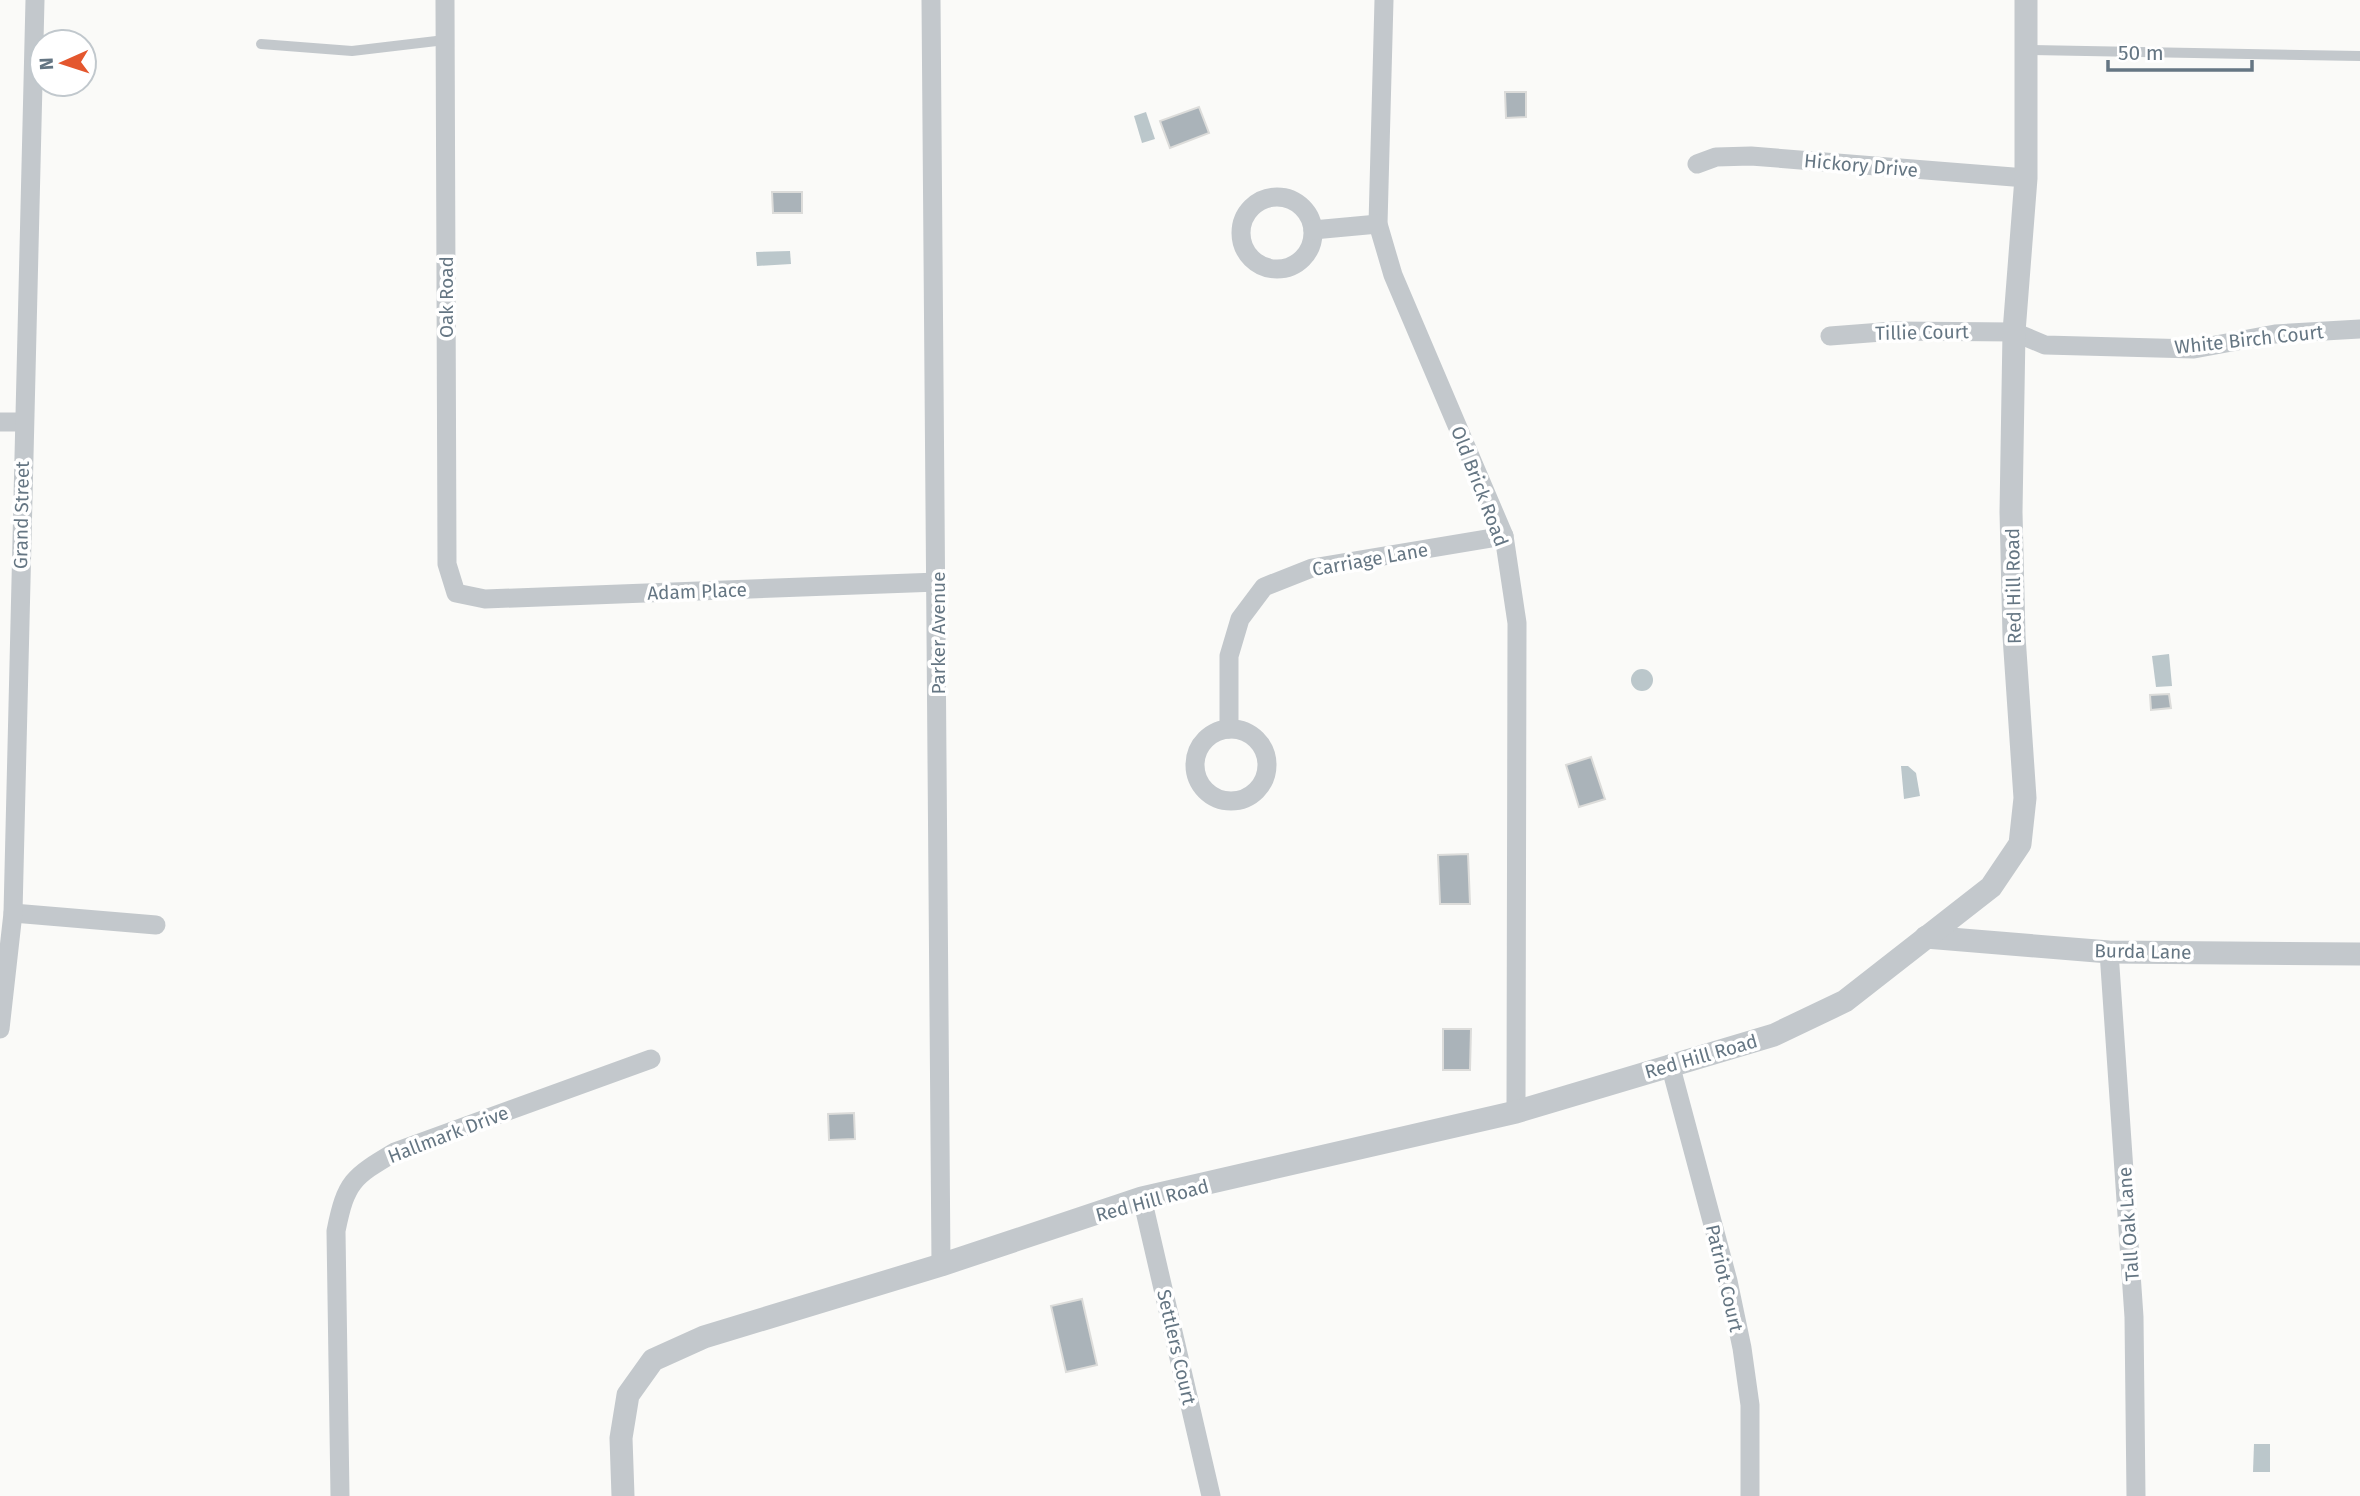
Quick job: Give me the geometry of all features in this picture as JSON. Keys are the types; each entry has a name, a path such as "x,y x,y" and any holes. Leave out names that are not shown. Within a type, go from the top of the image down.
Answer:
{"street":[{"name":"Grand Street","path":"0,1029 13,913 22,422 35,0"},
{"name":"Oak Road","path":"444,0 447,564 456,593"},
{"name":"Parker Avenue","path":"931,0 938,582 941,1265"},
{"name":"Old Brick Road","path":"1384,0 1378,224 1393,275 1504,536 1517,623 1516,1112"},
{"name":"Red Hill Road","path":"623,1496 621,1438 628,1395 653,1360 705,1336 941,1265 1142,1198 1516,1112 1774,1035 1845,1001 1991,887 2020,844 2025,798 2014,636 2014,332 2026,178 2025,0"},
{"name":"Hickory Drive","path":"1698,164 1716,157 1751,156 2026,178"},
{"path":"1313,229 1378,224"},
{"name":"White Birch Court","path":"2014,332 2045,345 2193,349 2275,334 2360,328"},
{"name":"Tillie Court","path":"1830,336 1895,331 2014,332"},
{"path":"0,422 22,422"},
{"name":"Carriage Lane","path":"1228,729 1229,656 1240,619 1264,587 1312,568 1504,536"},
{"name":"Adam Place","path":"456,593 485,599 938,582"},
{"path":"13,913 156,925"},
{"name":"Burda Lane","path":"1926,937 2109,952 2360,954"},
{"name":"Tall Oak Lane","path":"2109,952 2134,1317 2136,1496"},
{"name":"Hallmark Drive","path":"340,1496 336,1231 341,1203 358,1174 395,1152 651,1059"},
{"name":"Patriot Court","path":"1670,1064 1728,1281 1742,1348 1750,1405 1750,1496"},
{"name":"Settlers Court","path":"1142,1198 1211,1496"}],"lane":[{"path":"261,44 352,51 445,40"},
{"path":"2026,50 2360,56"}],"shaded area":[{"path":"1146,112 1155,139 1142,143 1134,116"},
{"path":"790,251 791,264 757,266 756,252"},
{"path":"2169,654 2172,686 2156,687 2152,656"},
{"path":"1638,669 1646,669 1653,676 1653,684 1646,691 1638,691 1631,684 1631,676"},
{"path":"1901,766 1908,766 1916,773 1920,796 1904,799"},
{"path":"2254,1444 2270,1444 2270,1472 2253,1472"}],"building":[{"path":"1505,92 1526,92 1526,117 1506,118"},
{"path":"1199,107 1209,133 1170,148 1160,121"},
{"path":"772,192 802,192 802,213 773,213"},
{"path":"2169,694 2171,708 2151,710 2150,695"},
{"path":"1591,757 1605,799 1579,807 1566,765"},
{"path":"1468,854 1470,904 1440,904 1438,855"},
{"path":"1443,1029 1471,1029 1470,1070 1443,1070"},
{"path":"854,1113 855,1139 829,1140 828,1114"},
{"path":"1082,1299 1097,1365 1066,1372 1051,1306"}]}
